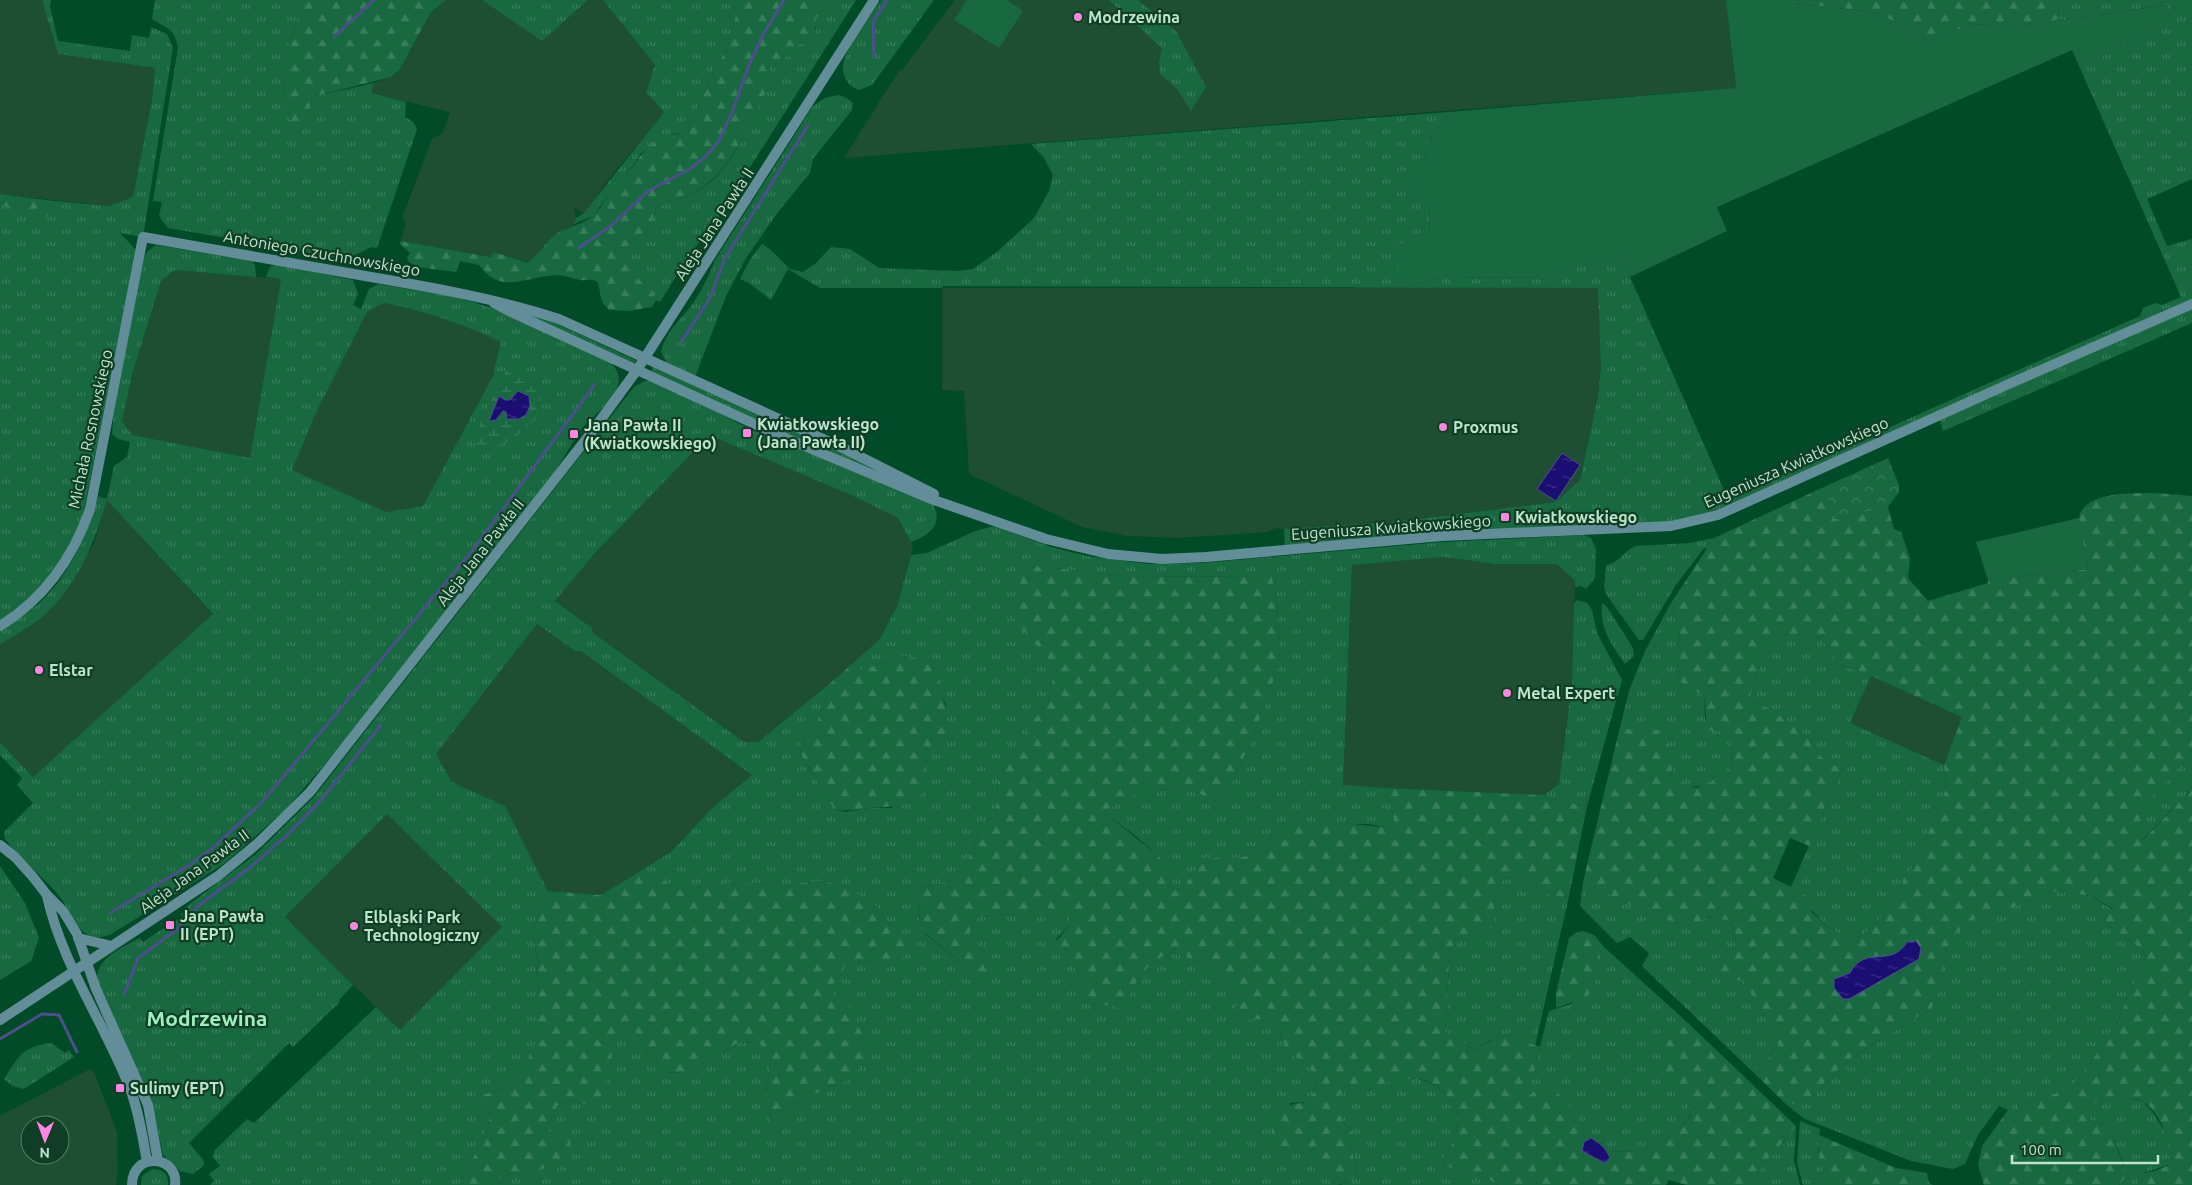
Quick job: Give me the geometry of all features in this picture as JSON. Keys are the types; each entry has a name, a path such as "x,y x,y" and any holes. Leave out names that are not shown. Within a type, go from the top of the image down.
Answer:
{"street":[{"name":"Aleja Jana Pawła II","path":"0,1020 176,904 238,860 284,819 310,792 591,433 646,358 874,0"},
{"name":"Antoniego Czuchnowskiego","path":"144,237 443,289 494,303 512,304 559,318 646,358"},
{"name":"Michała Rosnowskiego","path":"0,626 25,609 49,586 73,549 86,522 144,237"},
{"name":"Antoniego Czuchnowskiego","path":"494,303 637,370"},
{"name":"Eugeniusza Kwiatkowskiego","path":"637,370 783,437 945,503 1070,546 1108,554 1162,559 1206,557 1442,536 1671,526 1718,515 2192,304"},
{"name":"Eugeniusza Kwiatkowskiego","path":"646,358 851,452 934,494 945,503"},
{"path":"0,845 15,857 63,911 78,938 96,989 148,1105 158,1161"},
{"path":"47,895 51,916 74,971 130,1090 139,1117 147,1162"},
{"path":"78,938 112,946"},
{"path":"132,1185 136,1170 147,1162 158,1161 170,1168 174,1174 175,1185"}],"shaded area":[{"path":"0,0 42,0 58,54 155,68 152,99 133,197 109,206 0,194"},
{"path":"446,0 482,0 542,40 588,0 603,0 655,65 646,92 664,112 606,183 584,214 574,207 576,218 574,224 557,234 528,263 495,252 492,257 401,241 406,223 402,218 432,139 443,133 450,112 370,93 374,83 391,77 400,69 431,12"},
{"path":"955,0 1726,0 1736,88 844,158 898,72 902,70"},
{"path":"175,270 281,279 250,458 132,435 122,421 132,375 161,281"},
{"path":"942,288 1599,288 1601,370 1597,401 1580,480 1556,502 1394,522 1292,530 1276,528 1267,532 1177,538 1128,536 1082,527 969,474 964,391 942,390"},
{"path":"384,303 424,312 464,325 501,342 494,374 423,506 386,512 292,470 315,415 367,312"},
{"path":"718,439 849,494 898,518 913,546 897,606 880,639 834,681 758,742 744,742 593,633 592,628 555,601 595,553 705,440"},
{"name":"Elstar","path":"107,499 213,615 33,777 0,742 0,644 41,618 94,544"},
{"name":"Metal Expert","path":"1444,557 1495,564 1557,564 1575,582 1572,683 1559,784 1544,795 1343,786 1352,565"},
{"path":"537,624 575,651 581,651 752,775 712,808 672,851 601,895 548,891 505,806 452,782 436,754"},
{"path":"1871,676 1962,717 1944,765 1850,723"},
{"name":"Elbląski Park Technologiczny","path":"387,814 502,927 400,1031 285,917"},
{"path":"90,1069 94,1072 117,1132 118,1171 116,1185 0,1185 0,1116"}],"green space":[{"path":"42,0 51,0 50,6 58,41 130,51 132,35 149,38 151,27 167,34 173,48 143,237 120,233 136,250 82,520 57,567 25,604 0,621 0,204 12,208 55,211 54,201 109,206 133,197 152,99 155,68 58,54"},
{"path":"155,0 304,0 287,50 287,76 283,95 309,109 312,97 374,83 371,93 406,102 405,117 413,122 417,129 377,248 372,247 346,259 168,228 159,216 162,202 153,201 178,48 172,32 152,19"},
{"path":"304,0 446,0 431,12 400,69 391,77 312,97 309,109 301,122 290,120 285,111 283,95 287,76 287,50"},
{"path":"482,0 588,0 542,41"},
{"path":"603,0 740,0 727,49 714,70 688,131 683,135 674,133 642,152 625,177 616,180 611,191 593,216 574,224 576,218 584,213 664,112 646,92 655,65"},
{"path":"740,0 827,0 826,9 816,19 816,41 809,44 799,43 795,48 797,54 790,57 786,56 780,63 770,57 769,69 772,79 744,135 718,174 696,191 656,206 652,222 646,231 627,248 617,247 614,252 632,269 633,275 652,289 656,300 652,307 629,311 609,310 602,302 598,282 593,280 580,280 557,275 505,282 496,280 479,265 460,261 456,272 418,267 409,262 407,258 410,253 399,243 401,241 491,257 494,252 528,263 555,235 593,216 606,199 616,179 625,177 649,146 664,136 673,134 683,135 688,131 714,70 727,49"},
{"path":"827,0 856,0 716,221 690,254 660,302 656,300 652,289 633,275 614,252 617,247 627,248 646,230 652,221 656,206 696,191 708,184 718,174 737,149 772,79 769,69 770,57 786,56 799,43 809,44 816,29 814,22 818,14 826,9"},
{"path":"881,0 934,0 872,85 859,90 847,82 843,73 843,63 852,43"},
{"path":"967,0 1007,0 1023,11 999,48 954,20"},
{"path":"1109,0 1138,0 1176,31 1206,87 1191,111 1177,89 1160,74 1159,62 1162,48"},
{"path":"1726,0 1785,0 1790,3 1874,12 1912,30 1930,43 1939,43 1939,35 1978,24 2001,27 2014,25 2041,26 2058,19 2064,20 2167,5 2171,21 2080,68 2072,50 1717,207 1727,231 1630,277 1622,254 1545,277 1439,278 1401,288 1394,244 1430,241 1429,202 1412,197 1408,174 1423,168 1429,141 1450,112 1736,88"},
{"path":"1785,0 2059,0 2058,19 2041,26 2014,25 2001,27 1978,24 1939,35 1940,43 1930,43 1912,30 1874,12 1790,3"},
{"path":"2059,0 2192,0 2192,179 2147,199 2167,246 2192,239 2192,323 1943,431 1939,416 1695,522 1285,550 1284,529 1394,522 1556,502 1580,480 1597,401 1601,370 1598,288 1403,287 1439,278 1545,277 1622,253 1630,277 1728,499 1839,450 1841,443 1855,436 1863,439 2140,316 2143,308 2155,303 2162,305 2181,297 2080,68 2170,21 2166,5 2064,20 2058,19"},
{"path":"838,95 847,98 853,103 852,110 813,159 810,173 778,212 746,258 726,296 695,377 667,363 661,352 666,339 695,301 715,260 813,106 825,98"},
{"path":"1450,112 1429,141 1423,168 1429,202 1430,241 1401,287 943,286 942,288 820,288 788,269 771,300 749,283 740,279 751,258 762,244 771,250 790,269 803,272 816,263 831,247 850,249 879,268 956,271 973,269 998,251 1034,218 1049,191 1053,175 1044,158 1031,144"},
{"path":"0,194 54,201 55,210 40,221 0,204"},
{"path":"156,245 251,261 255,265 256,277 175,270 161,281 132,375 122,421 132,435 250,458 281,279 266,277 270,267 276,264 353,280 358,294 353,305 361,309 369,289 378,284 450,296 494,309 611,363 617,372 619,381 614,394 606,405 581,430 556,470 342,744 286,809 225,863 113,933 98,937 83,932 73,920 57,893 5,839 4,832 33,803 17,785 22,778 0,755 0,742 33,777 213,614 107,500 90,548 66,592 42,617 0,644 0,631 32,609 55,587 82,543 98,496 107,499 114,466 127,457 130,442 118,439 112,434 114,409 144,258 147,252","holes":["384,303 444,319 473,329 501,342 494,374 423,506 386,512 292,470 315,415 367,312"]},
{"path":"503,305 538,315 637,361 633,362"},
{"path":"652,366 857,458 932,496 824,452 660,377 652,370"},
{"path":"506,371 524,375 540,386 541,400 539,411 526,429 510,440 492,447 474,448 482,415 496,393"},
{"path":"645,381 653,381 697,401 752,430 779,439 932,503 936,510 936,523 933,528 924,536 911,542 898,518 849,494 718,439 705,440 595,553 555,601 592,628 593,633 744,742 758,742 827,686 826,702 817,721 802,739 800,753 834,809 846,812 869,808 891,808 930,779 926,769 927,754 941,743 946,704 938,686 936,670 906,656 860,670 853,663 880,639 897,606 911,555 927,553 975,531 995,526 1051,547 1087,556 1148,564 1202,563 1444,542 1584,535 1591,538 1596,549 1595,578 1586,589 1581,586 1575,587 1575,581 1557,564 1495,564 1444,557 1352,565 1343,785 1386,788 1394,818 1392,828 1368,824 1287,823 1257,850 1243,857 1203,859 1183,888 1173,891 1170,878 1157,856 1137,837 1104,812 1123,799 1145,789 1190,790 1222,803 1252,740 1277,671 1279,652 1277,600 1272,577 1122,576 1036,566 1025,571 1019,587 1032,640 1054,666 1050,699 1029,726 1011,760 998,776 996,816 980,824 974,846 962,870 957,876 947,882 916,889 920,908 919,921 926,935 974,973 992,973 989,956 974,942 970,931 976,916 1018,914 1042,908 1069,909 1071,924 1056,939 1073,960 1091,1004 1114,1006 1122,1010 1141,975 1162,957 1173,952 1201,964 1223,980 1237,995 1237,1005 1233,1017 1238,1023 1258,1019 1278,1026 1286,1051 1306,1063 1316,1078 1314,1092 1306,1102 1290,1103 1271,1143 1305,1153 1319,1153 1327,1178 1338,1185 491,1185 506,1175 519,1172 554,1137 546,1129 557,1106 571,1100 590,1106 611,1069 612,1048 621,1034 637,1032 647,1053 661,1072 686,1073 739,1042 759,1043 771,1057 765,1095 771,1122 804,1098 826,1088 836,1086 868,1047 860,1032 828,988 839,979 846,964 862,961 877,964 903,932 888,922 876,906 823,881 791,884 721,883 697,888 676,888 645,868 672,851 712,808 752,775 581,651 575,651 537,624 436,754 452,782 505,806 548,891 533,931 537,960 539,1004 537,1041 521,1073 478,1103 491,1115 484,1136 459,1185 210,1185 214,1181 209,1174 220,1166 213,1157 214,1151 247,1119 254,1123 376,1007 400,1030 502,927 387,814 285,917 353,985 339,1000 340,1002 293,1047 289,1043 189,1143 204,1161 204,1165 193,1174 180,1171 163,1155 151,1099 97,982 100,966 111,955 125,946 140,938 143,942 167,926 168,928 173,925 172,923 182,917 181,914 191,903 256,854 314,797 634,387"},
{"path":"1888,458 1899,485 1899,492 1888,507 1835,519 1824,487"},
{"path":"1824,487 1836,519 1888,507 1894,529 1901,532 1910,558 1908,578 1928,601 1988,583 1988,580 2088,569 2079,520 2083,508 2094,500 2128,493 2192,496 2192,753 2139,811 2143,840 2192,789 2192,1185 2137,1185 2140,1174 2155,1171 2171,1164 2164,1130 2151,1108 2144,1102 2116,1096 2098,1102 2094,1106 2089,1119 2110,1128 2127,1176 2119,1185 1984,1185 1978,1165 1982,1146 2008,1110 2071,1088 2111,1035 2147,956 2104,920 2113,909 2092,896 2049,891 2005,911 1965,922 1947,949 1942,980 1932,1008 1846,1061 1812,1097 1788,1106 1754,1073 1767,1060 1778,1044 1767,1020 1745,982 1718,975 1712,966 1721,955 1736,946 1735,933 1729,921 1709,916 1692,926 1678,923 1636,908 1583,882 1619,731 1635,728 1668,732 1671,773 1681,783 1696,788 1731,773 1732,733 1707,730 1704,696 1679,681 1677,660 1680,634 1671,603 1714,538","holes":["1806,634 1822,639 1838,664 1871,676 1962,717 1944,765 1945,794 1916,861 1911,870 1904,876 1900,891 1888,911 1862,936 1847,938 1826,926 1811,911 1810,899 1794,886 1791,887 1773,878 1790,838 1809,846 1842,770 1820,756 1808,738 1771,709 1749,700 1765,650 1780,636"]},
{"path":"2079,518 2088,569 1988,580 1976,542"},
{"path":"1714,538 1708,549 1704,548 1676,585 1643,640 1639,640 1606,594 1604,587 1606,565 1611,564 1636,546 1689,543"},
{"path":"1036,566 1122,576 1272,577 1277,600 1279,652 1277,671 1252,740 1222,803 1190,790 1145,789 1123,799 1104,812 1163,860 1172,878 1173,891 1183,888 1203,859 1235,858 1250,854 1287,823 1343,823 1392,828 1394,818 1386,788 1544,795 1563,802 1587,806 1569,896 1555,898 1519,876 1504,879 1495,890 1493,928 1476,934 1458,937 1450,950 1445,1032 1475,1050 1490,1041 1508,1035 1540,1047 1528,1097 1539,1087 1557,1092 1591,1138 1601,1143 1607,1151 1638,1152 1678,1132 1691,1115 1688,1102 1674,1092 1665,1071 1662,1056 1667,1041 1688,1023 1796,1126 1759,1170 1753,1185 1686,1185 1669,1180 1666,1185 1497,1185 1488,1178 1444,1166 1445,1154 1455,1140 1459,1116 1446,1095 1439,1088 1423,1080 1412,1078 1388,1082 1368,1089 1348,1084 1342,1091 1338,1098 1338,1110 1340,1116 1354,1134 1351,1145 1357,1174 1351,1181 1338,1185 1327,1178 1319,1153 1305,1153 1271,1144 1273,1114 1278,1107 1306,1102 1314,1092 1316,1078 1306,1063 1286,1051 1278,1026 1258,1019 1239,1024 1233,1017 1237,1005 1237,995 1223,980 1201,964 1173,952 1154,962 1147,968 1132,990 1122,1010 1114,1006 1091,1004 1073,960 1048,951 1071,924 1069,910 1042,908 1018,914 976,916 970,931 974,942 989,956 993,973 974,973 922,931 919,926 920,908 916,889 947,882 957,876 962,870 974,846 980,824 996,816 998,776 1011,760 1029,726 1050,699 1054,666 1015,620 1013,613 1014,601 1025,571"},
{"path":"1577,600 1587,603 1592,610 1597,633 1622,680 1587,806 1563,802 1544,795 1559,784 1572,683 1574,604"},
{"path":"1602,603 1607,607 1633,648 1634,656 1625,664 1608,636 1602,620"},
{"path":"1671,603 1680,634 1677,660 1679,681 1704,696 1705,720 1732,733 1731,773 1700,786 1692,787 1685,785 1672,774 1669,760 1668,732 1619,731 1629,691 1645,651"},
{"path":"1806,634 1822,639 1838,664 1871,676 1850,723 1944,765 1945,794 1916,861 1911,870 1904,876 1900,891 1888,911 1862,936 1847,938 1826,926 1791,887 1842,770 1820,756 1808,738 1771,709 1749,700 1765,650 1780,636"},
{"path":"906,656 921,660 936,670 946,707 947,726 945,735 940,744 927,755 926,769 930,779 920,796 906,804 851,810 834,809 800,753 802,739 817,721 826,702 827,686 853,663 860,670"},
{"path":"2192,753 2192,789 2142,840 2139,810"},
{"path":"0,866 25,903 39,938 31,961 0,980"},
{"path":"645,868 676,888 697,888 721,883 791,884 823,881 848,888 876,906 888,922 903,932 907,945 905,957 877,964 862,961 846,964 839,979 828,988 836,998 848,1004 868,1047 861,1066 851,1079 804,1098 771,1123 765,1095 771,1058 759,1043 739,1042 686,1073 660,1072 647,1053 637,1032 621,1034 612,1048 611,1069 598,1104 590,1106 571,1100 557,1106 546,1129 554,1137 570,1137 571,1148 566,1157 551,1166 528,1174 519,1172 506,1175 491,1185 459,1185 484,1136 491,1115 478,1103 474,1095 493,1093 521,1073 536,1042 539,1004 537,960 533,931 548,891 601,895"},
{"path":"1519,876 1555,898 1569,896 1535,1046 1508,1035 1489,1041 1475,1050 1445,1032 1450,950 1458,936 1476,934 1493,928 1495,890 1504,879"},
{"path":"1583,882 1636,908 1678,923 1692,926 1709,916 1729,921 1735,933 1736,946 1721,955 1718,975 1745,981 1778,1043 1767,1060 1754,1073 1642,966 1649,953 1630,937 1617,943 1580,906"},
{"path":"2049,891 2092,896 2113,910 2104,920 2147,956 2111,1035 2071,1088 2008,1110 1999,1106 1978,1135 1965,1164 1953,1169 1911,1161 1805,1119 1788,1106 1812,1097 1846,1061 1932,1008 1942,980 1947,949 1965,922 2005,911"},
{"path":"1583,931 1594,935 1604,947 1599,954 1599,974 1588,996 1556,1008 1556,993 1569,938"},
{"path":"1604,947 1688,1023 1683,1028 1674,1091 1688,1102 1691,1114 1678,1132 1638,1152 1607,1151 1601,1143 1591,1138 1557,1092 1527,1098 1549,1011 1571,1004 1599,974 1599,954"},
{"path":"51,1043 65,1053 69,1050 74,1057 24,1089 13,1086 4,1079 27,1050"},
{"path":"1407,1077 1426,1081 1439,1088 1459,1116 1455,1140 1445,1154 1444,1166 1488,1178 1497,1185 1340,1185 1351,1181 1357,1173 1351,1145 1354,1134 1340,1115 1337,1104 1342,1091 1348,1084 1369,1090 1386,1082"},
{"path":"2115,1095 2143,1101 2154,1114 2167,1136 2171,1164 2140,1174 2137,1185 2119,1185 2123,1181 2124,1165 2110,1128 2089,1119 2092,1109 2097,1102"},
{"path":"1800,1121 1820,1129 1818,1150 1830,1185 1803,1185 1797,1163"},
{"path":"1796,1126 1794,1160 1800,1185 1753,1185 1759,1170"},
{"path":"1819,1135 1896,1168 1927,1173 1929,1183 1933,1185 1830,1185 1826,1180 1820,1161"},
{"path":"152,1169 165,1173 168,1185 141,1185 142,1176"}],"water":[{"path":"518,391 529,396 530,406 526,415 519,419 507,419 506,412 503,411 496,420 489,421 499,396 505,400 510,400"},
{"path":"1562,453 1580,465 1556,501 1537,489"},
{"path":"1916,941 1921,948 1919,959 1849,999 1843,999 1834,988 1834,979 1850,973 1856,964 1870,958 1893,954 1901,950 1907,942"},
{"path":"1591,1138 1602,1146 1608,1154 1610,1158 1604,1163 1582,1151 1584,1142"}],"waterway":[{"path":"334,37 374,0"},
{"path":"579,248 612,225 648,191 690,169 705,157 719,141 733,110 749,65 763,35 784,0"},
{"path":"874,57 873,22 887,0"},
{"path":"681,342 710,298 724,260 808,125"},
{"path":"110,913 191,864 213,848 262,802 472,551 595,384"},
{"path":"124,995 138,958 175,931 199,905 252,866 287,835 322,799 381,725"},
{"path":"0,1039 42,1014 59,1015 77,1052"}],"place":[{"name":"Modrzewina","path":"1078,17"},
{"name":"Proxmus","path":"1443,427"},
{"name":"Kwiatkowskiego (Jana Pawła II)","path":"747,433"},
{"name":"Jana Pawła II (Kwiatkowskiego)","path":"574,434"},
{"name":"Kwiatkowskiego","path":"1505,517"},
{"name":"Elstar","path":"39,670"},
{"name":"Metal Expert","path":"1507,693"},
{"name":"Jana Pawła II (EPT)","path":"170,925"},
{"name":"Elbląski Park Technologiczny","path":"354,926"},
{"name":"Sulimy (EPT)","path":"120,1088"}],"district":[{"name":"Modrzewina","path":"207,1018"}]}
